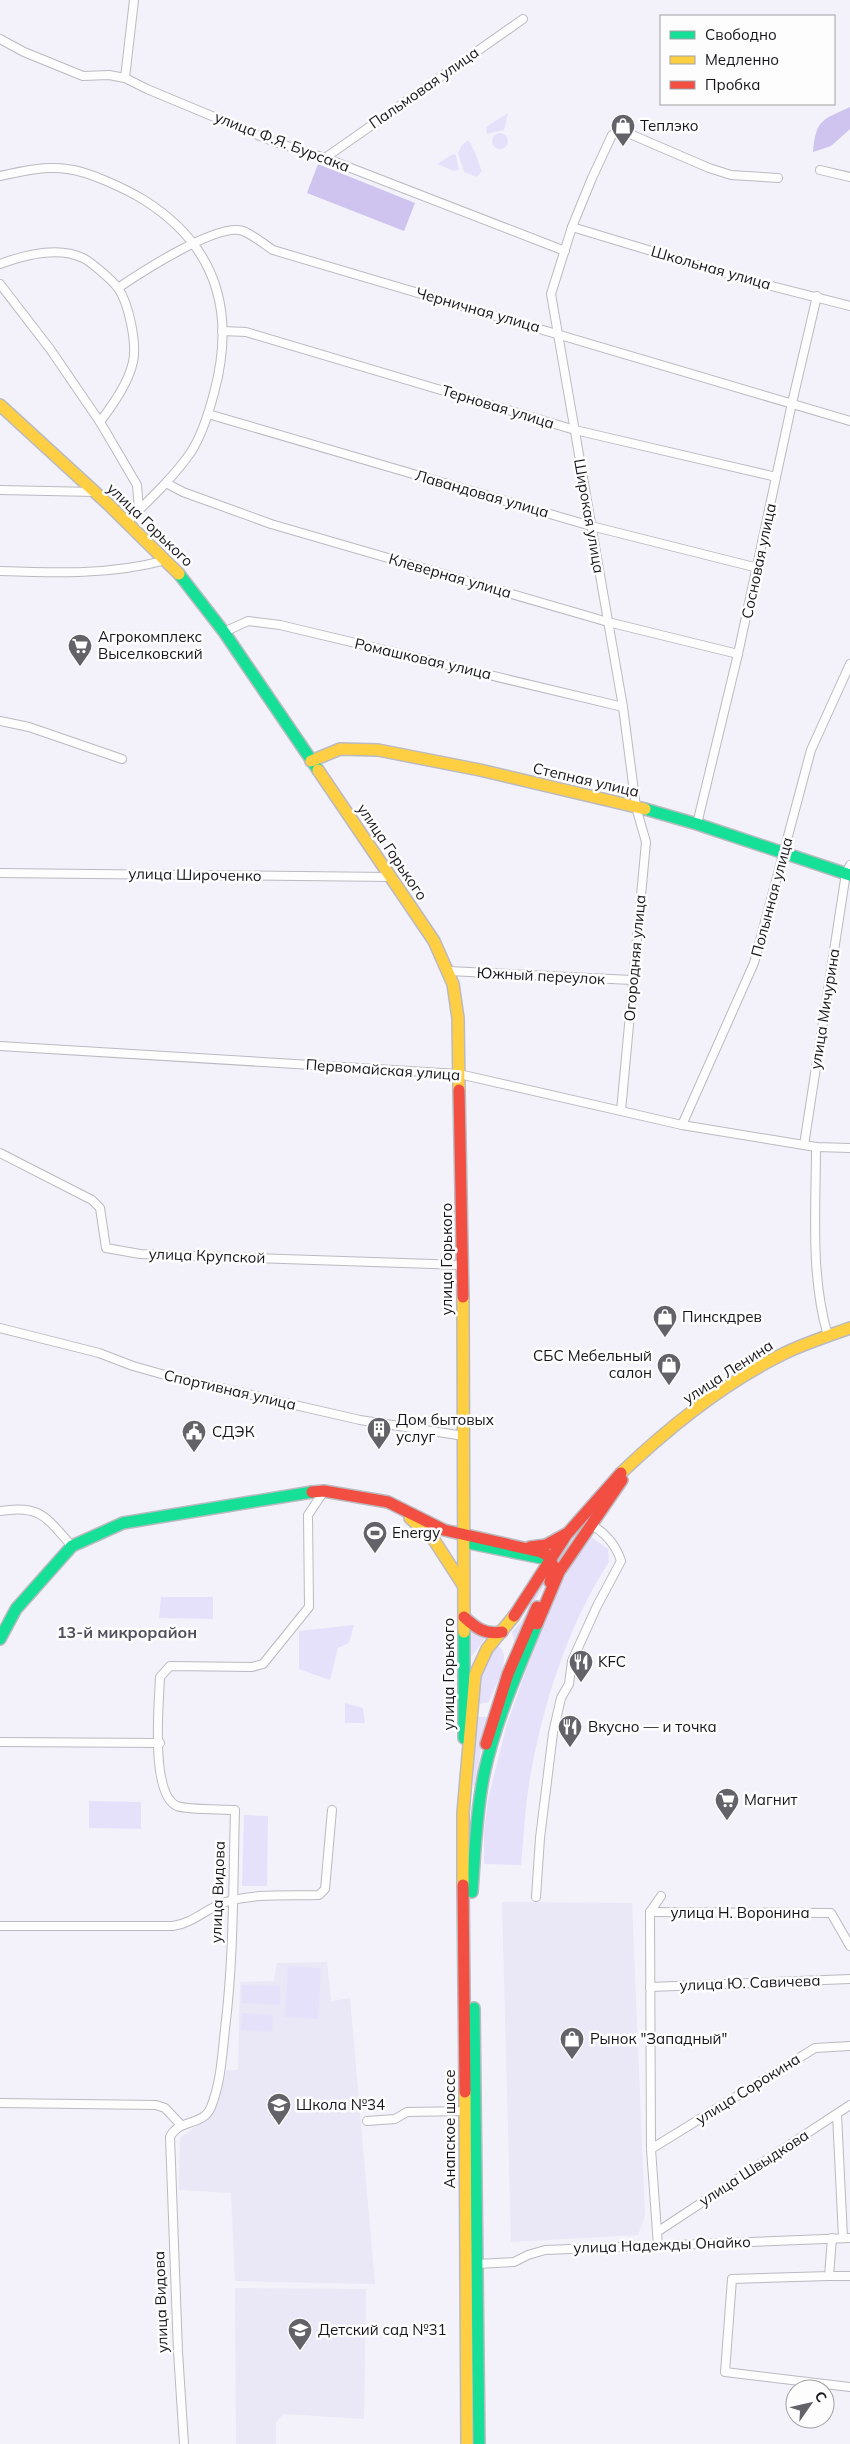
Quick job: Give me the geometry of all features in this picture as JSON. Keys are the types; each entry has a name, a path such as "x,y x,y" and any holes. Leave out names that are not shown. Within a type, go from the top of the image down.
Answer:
{"main road":[{"name":"улица Горького","path":"0,405 127,522 187,582 224,632 434,941 454,984 458,1018 464,1436 463,1813"},
{"name":"Степная улица","path":"311,761 340,749 378,750 480,770 636,807 697,824 783,854 849,871"},
{"name":"улица Ленина","path":"634,1460 673,1427 740,1379 785,1353 850,1328"},
{"path":"470,2111 472,1897 477,1818 484,1774 504,1703 559,1572 634,1460"},
{"path":"463,1813 476,1668 487,1646 502,1632 566,1534 609,1482 634,1460"},
{"path":"0,1639 16,1609 72,1546 124,1523 324,1490 371,1498 397,1507 444,1530 490,1549 550,1560 567,1560"},
{"path":"397,1507 434,1540 454,1568 465,1588"},
{"path":"526,1547 546,1545 566,1534"},
{"path":"464,1538 526,1547 541,1552 554,1566 552,1578 517,1651 494,1710 480,1769 471,1827 466,1906 472,1916"},
{"path":"464,1617 476,1628 488,1635 502,1632"},
{"name":"Анапское шоссе","path":"463,1813 470,2111 477,2264 479,2444"},
{"name":"Анапское шоссе","path":"468,2444 470,2111"}],"street":[{"path":"125,78 134,0"},
{"name":"Пальмовая улица","path":"325,158 523,19"},
{"name":"улица Ф.Я. Бурсака","path":"0,39 24,52 83,76 109,75 125,78 263,137 325,158 565,251"},
{"name":"Широкая улица","path":"636,807 622,706 551,294 572,227 612,135 623,132 700,165 731,175 778,178"},
{"path":"0,176 32,169 68,169 124,188 160,210 195,243 211,272 220,298 224,350 208,414 192,451 166,483 127,522"},
{"path":"820,170 850,177"},
{"name":"Школьная улица","path":"572,227 744,278 850,306"},
{"name":"Черничная улица","path":"118,288 159,262 195,243 227,231 243,231 273,250 850,421"},
{"path":"0,264 28,255 67,254 82,258 118,288 128,315 134,341 133,362 122,390 100,422"},
{"path":"0,284 50,349 100,422 136,486 139,510"},
{"name":"Сосновая улица","path":"697,824 758,568 792,403 817,296"},
{"name":"Терновая улица","path":"222,331 246,332 575,430 776,477"},
{"name":"Лавандовая улица","path":"208,414 591,526 758,568"},
{"name":"Клеверная улица","path":"166,483 183,492 271,524 608,622 738,654"},
{"path":"0,490 95,492"},
{"path":"0,571 70,574 141,567 166,560"},
{"name":"Ромашковая улица","path":"224,632 248,621 280,625 622,706"},
{"name":"Полынная улица","path":"682,1125 754,963 811,750 850,664"},
{"path":"0,721 29,728 122,759"},
{"name":"Огородняя улица","path":"621,1111 646,842 636,807"},
{"name":"улица Мичурина","path":"804,1145 849,871"},
{"name":"улица Широченко","path":"0,873 390,877"},
{"name":"Южный переулок","path":"449,971 632,980"},
{"name":"Первомайская улица","path":"0,1046 459,1074 682,1125 816,1147 850,1148"},
{"path":"816,1147 816,1275 822,1314 828,1336"},
{"name":"улица Крупской","path":"0,1153 92,1200 100,1208 106,1248 140,1254 462,1265"},
{"name":"Спортивная улица","path":"0,1328 99,1353 133,1366 165,1375 360,1420 464,1436"},
{"name":"улица Видова","path":"184,2444 178,2352 170,2137 172,2131 181,2125 200,2120 210,2110 219,2086 230,1989 235,1810 177,1806 168,1798 162,1788 158,1769 160,1677 170,1666 252,1667 263,1664 309,1607 308,1514 324,1490"},
{"path":"0,1520 3,1511 30,1510 43,1514 72,1546"},
{"path":"536,1897 540,1838 553,1733 561,1698 569,1684 572,1661 597,1606 621,1561 613,1545 604,1534 590,1524"},
{"path":"0,1742 160,1743"},
{"path":"0,1926 173,1926 190,1923 215,1906 233,1900 319,1895 325,1888 332,1810"},
{"path":"658,2246 652,2149 650,1912 661,1896"},
{"name":"улица Н. Воронина","path":"650,1912 831,1914 850,1946"},
{"name":"улица Ю. Савичева","path":"650,1987 850,1979"},
{"name":"улица Сорокина","path":"652,2149 815,2048 850,2046"},
{"path":"0,2102 156,2104 165,2108 181,2125"},
{"name":"улица Швыдкова","path":"657,2232 850,2105"},
{"path":"367,2121 394,2119 407,2112 470,2111"},
{"path":"837,2114 847,2238"},
{"path":"829,2276 832,2238"},
{"name":"улица Надежды Онайко","path":"477,2264 514,2262 545,2250 847,2238"},
{"path":"850,2276 732,2279 725,2372 850,2387"}],"shaded area":[{"path":"850,107 850,129 831,146 813,152 816,132 822,122"},
{"path":"508,113 504,130 487,134 486,127"},
{"path":"500,133 506,135 508,141 506,147 500,149 494,147 492,141 494,135"},
{"path":"468,140 482,171 477,177 464,172 458,153 462,145"},
{"path":"453,154 456,155 459,170 454,171 437,164"},
{"path":"318,164 415,203 404,231 307,193"},
{"path":"576,1533 536,1599 515,1645 512,1632 521,1622 551,1565"},
{"path":"591,1537 608,1549 609,1562 581,1612 569,1639 550,1694 535,1750 530,1778 521,1865 484,1864 484,1832 488,1799 507,1724 543,1622 568,1571 586,1541"},
{"path":"161,1597 213,1597 213,1619 159,1618"},
{"path":"354,1625 349,1643 338,1648 330,1680 299,1669 299,1631"},
{"path":"471,1627 486,1637 471,1657"},
{"path":"494,1647 500,1647 503,1652 503,1666 489,1702 480,1704 478,1697 479,1682"},
{"path":"345,1703 363,1708 365,1723 345,1723"},
{"path":"477,1717 489,1717 481,1749 476,1786 473,1785"},
{"path":"89,1801 141,1802 141,1829 89,1828"},
{"path":"244,1815 268,1816 267,1886 242,1886"},
{"name":"Рынок \"Западный\"","path":"502,1902 632,1903 645,2216 638,2235 511,2242"},
{"name":"Школа №34","path":"327,1962 331,2001 350,1998 375,2284 235,2281 231,2193 179,2190 180,2138 212,2114 227,2070 238,2070 240,1982 274,1981 277,1963"},
{"path":"288,1966 321,1968 318,2019 285,2017"},
{"path":"242,1985 280,1986 280,2005 242,2003"},
{"path":"242,2013 273,2015 272,2032 241,2030"},
{"name":"Детский сад №31","path":"235,2288 366,2289 364,2419 284,2414 276,2422 276,2444 236,2444"}],"traffic: fast":[{"path":"179,574 224,632 318,770"},
{"path":"645,809 697,824 850,875"},
{"path":"0,1639 16,1609 72,1546 123,1523 312,1492"},
{"path":"469,1543 542,1558"},
{"path":"472,1892 479,1803 484,1774 507,1698 537,1624"},
{"path":"464,1632 464,1738"},
{"path":"474,2008 479,2444"}],"traffic: slow":[{"path":"0,405 108,504 179,574"},
{"path":"311,761 340,749 378,750 480,770 645,809"},
{"path":"318,770 434,941 453,984 458,1018 459,1090"},
{"path":"463,1297 464,1632"},
{"path":"621,1473 678,1422 741,1378 793,1349 850,1328"},
{"path":"410,1518 434,1540 463,1585"},
{"path":"463,1885 463,1813 475,1675 487,1649 514,1616"},
{"path":"465,2092 467,2444"}],"traffic: jam":[{"path":"459,1090 463,1297"},
{"path":"514,1616 567,1534 621,1473"},
{"path":"537,1624 559,1572 622,1480"},
{"path":"312,1492 324,1491 388,1502 444,1530 541,1552 547,1555 554,1567 550,1582"},
{"path":"530,1547 546,1545 566,1534"},
{"path":"486,1744 508,1674 537,1607"},
{"path":"464,1617 481,1630 496,1633 502,1632"},
{"path":"463,1885 465,2092"}],"place":[{"name":"Теплэко","path":"623,147"},
{"name":"Агрокомплекс Выселковский","path":"80,667"},
{"name":"Пинскдрев","path":"665,1338"},
{"name":"СБС Мебельный салон","path":"669,1386"},
{"name":"Дом бытовых услуг","path":"379,1450"},
{"name":"СДЭК","path":"194,1453"},
{"name":"Energy","path":"375,1554"},
{"name":"KFC","path":"581,1683"},
{"name":"Вкусно — и точка","path":"570,1748"},
{"name":"Магнит","path":"727,1821"},
{"name":"Рынок \"Западный\"","path":"572,2060"},
{"name":"Школа №34","path":"279,2126"},
{"name":"Детский сад №31","path":"300,2351"}],"district":[{"name":"13-й микрорайон","path":"127,1632"}]}
